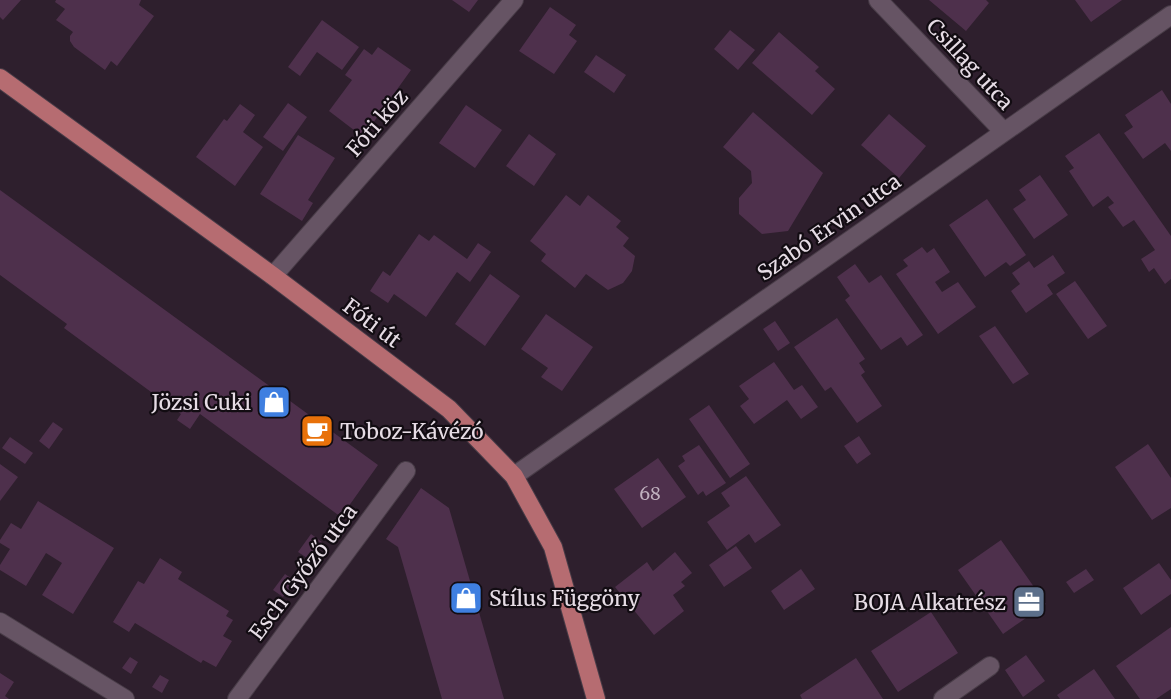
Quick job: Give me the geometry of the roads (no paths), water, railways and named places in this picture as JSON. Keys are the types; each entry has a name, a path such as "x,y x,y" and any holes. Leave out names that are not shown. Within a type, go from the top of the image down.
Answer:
{"main road":[{"name":"Fóti út","path":"0,78 273,276 449,409 514,476 553,548 596,699"}],"street":[{"name":"Fóti köz","path":"273,276 514,0"},
{"name":"Csillag utca","path":"878,0 1004,132"},
{"name":"Szabó Ervin utca","path":"514,476 1171,15"},
{"name":"Esch Győző utca","path":"237,699 406,471"},
{"path":"0,622 125,699"},
{"path":"943,699 990,666"}],"place":[{"name":"Jözsi Cuki","path":"274,402"},
{"name":"Toboz-Kávézó","path":"317,431"},
{"name":"Stílus Függöny","path":"466,598"},
{"name":"BOJA Alkatrész","path":"1029,602"}]}
